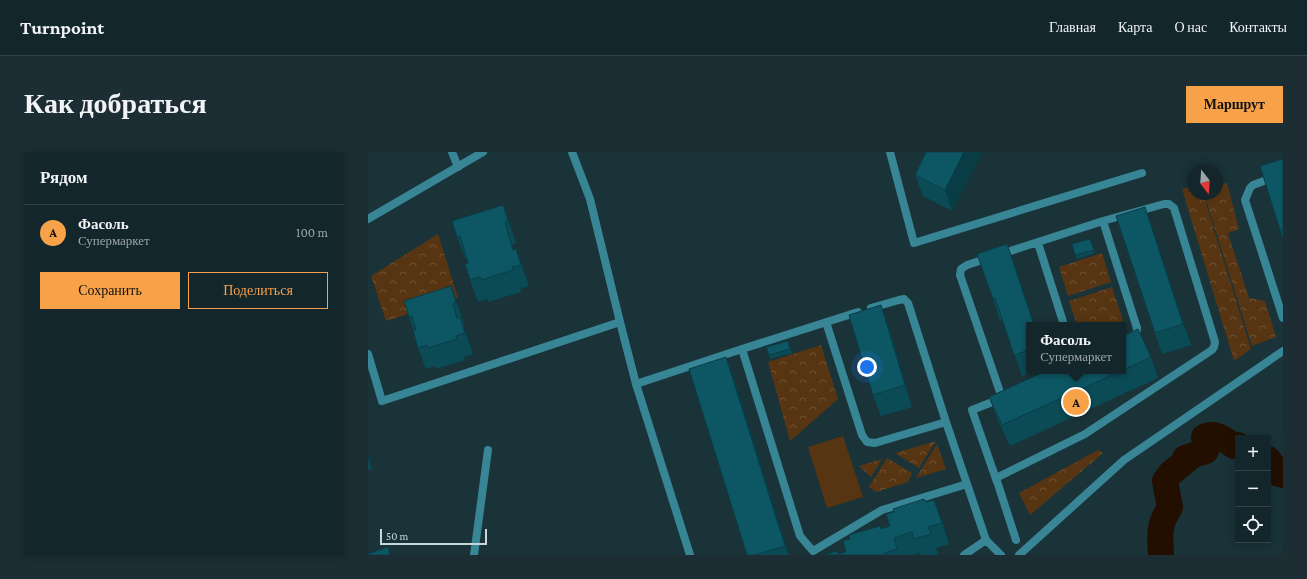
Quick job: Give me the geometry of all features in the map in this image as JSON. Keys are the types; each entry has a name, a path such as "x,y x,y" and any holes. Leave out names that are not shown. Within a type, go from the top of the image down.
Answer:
{"street":[{"path":"452,152 458,167"},
{"path":"368,219 483,152"},
{"path":"572,152 590,199 636,384 690,555"},
{"path":"890,152 914,243 1142,173"},
{"path":"1283,174 1253,185 1250,188 1245,200 1280,299 1283,318"},
{"path":"996,478 1085,434 1212,350 1215,342 1174,208 1169,204 1164,204 1103,221 967,265 961,269 960,275 1006,396 972,410 1016,540 1022,552 1124,460 1283,351"},
{"path":"1103,221 1137,328 1137,334 1134,339 1126,343"},
{"path":"1038,243 1063,322"},
{"path":"636,384 826,322 904,299 908,303 986,540 1001,555"},
{"path":"368,354 382,401 620,322"},
{"path":"826,322 862,435 867,442 875,443 946,422"},
{"path":"742,349 800,536 813,551 882,510 967,484"},
{"path":"474,555 488,450"},
{"path":"964,555 986,540"}],"green space":[{"path":"1227,183 1239,229 1228,233 1249,298 1265,301 1276,337 1252,346 1206,200 1223,200 1223,184"},
{"path":"1187,188 1187,200 1205,200 1251,349 1234,361 1182,189"},
{"path":"438,234 458,298 386,321 371,276"},
{"path":"1102,253 1111,282 1068,296 1059,267"},
{"path":"1112,287 1123,321 1076,322 1069,301"},
{"path":"821,345 838,399 790,441 768,362"},
{"path":"843,436 863,497 827,508 808,447"},
{"path":"936,441 919,468 895,453"},
{"path":"937,444 946,469 916,478"},
{"path":"1098,450 1103,453 1030,515 1019,493"},
{"path":"887,458 912,473 908,482 876,492 869,487"},
{"path":"882,459 871,477 859,466"}],"building":[{"path":"926,152 964,152 945,190 915,175"},
{"path":"1283,159 1283,229 1280,230 1260,166"},
{"path":"503,205 508,221 505,222 513,250 516,249 521,265 512,267 513,270 481,280 480,277 470,280 465,264 468,263 460,236 457,237 452,221"},
{"path":"1145,207 1183,324 1155,333 1116,216"},
{"path":"1090,239 1094,250 1075,255 1072,244"},
{"path":"1007,244 1033,322 1026,322 1026,351 1014,355 995,298 993,299 977,254"},
{"path":"451,286 456,302 453,303 457,318 460,317 465,333 456,336 457,339 428,348 427,345 418,348 413,331 416,330 412,316 409,317 404,301"},
{"path":"881,305 905,385 873,395 849,315"},
{"path":"1138,329 1151,357 1126,369 1126,335"},
{"path":"788,341 790,349 769,355 766,347"},
{"path":"726,357 785,546 755,555 747,555 689,369"},
{"path":"1039,374 1114,374 1002,425 989,397"},
{"path":"924,499 926,502 934,500 942,523 928,527 931,534 914,539 912,532 894,538 897,549 885,553 886,555 823,555 837,551 838,554 846,552 843,541 850,539 849,535 880,526 881,529 890,526 886,514 894,512 893,509"},
{"path":"388,547 390,555 368,555 368,554"}],"waterway":[{"path":"1161,555 1161,530 1163,520 1170,507 1165,481 1170,474 1189,458 1185,458 1206,451 1204,437 1208,435 1216,436 1235,446"},
{"path":"1271,463 1279,474 1283,475"}],"place":[{"name":"Фасоль","path":"1076,402"}]}
